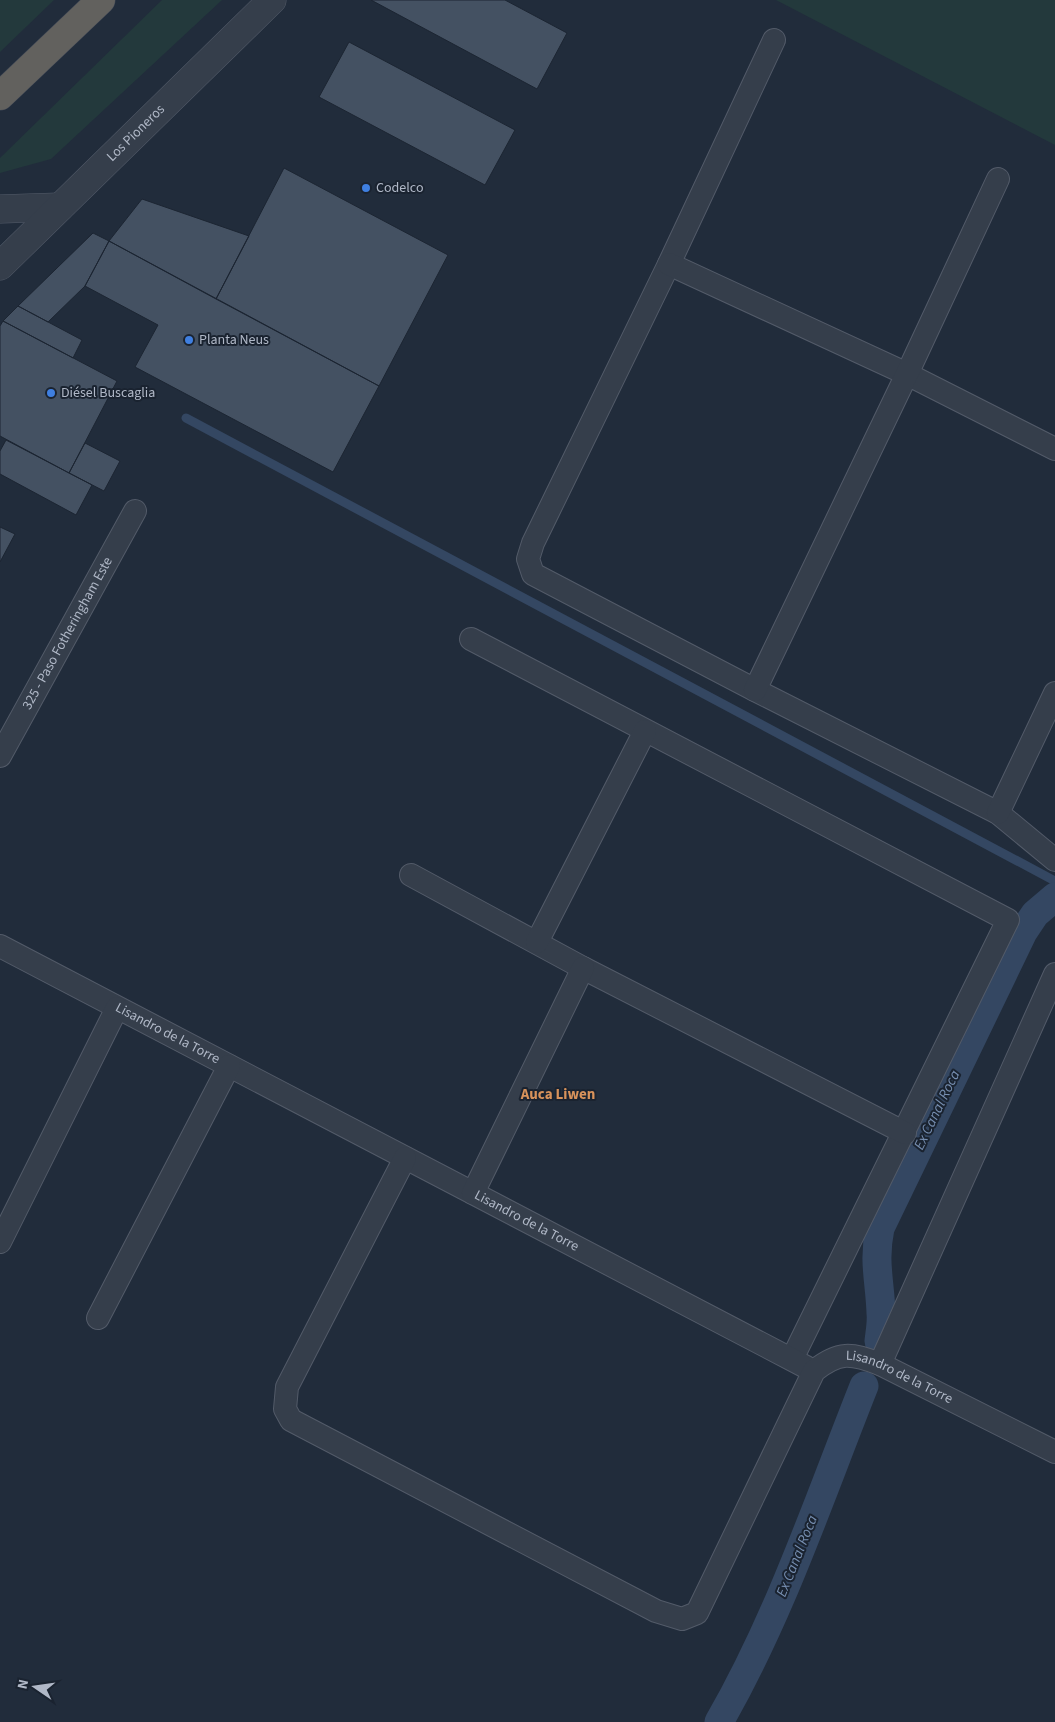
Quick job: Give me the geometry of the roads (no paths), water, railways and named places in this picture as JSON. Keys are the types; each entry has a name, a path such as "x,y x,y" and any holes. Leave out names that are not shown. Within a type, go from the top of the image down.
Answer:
{"highway":[{"path":"0,96 101,0"}],"street":[{"name":"Los Pioneros","path":"0,266 272,0"},
{"path":"774,40 669,264 537,534 528,559 533,574 755,690 998,812 1055,860"},
{"path":"755,690 907,374 998,179"},
{"path":"0,209 60,208"},
{"path":"669,264 907,374 1055,449"},
{"name":"325 - Paso Fotheringham Este","path":"0,756 134,511"},
{"path":"471,638 1008,920 905,1133 792,1359"},
{"path":"998,812 1055,693"},
{"path":"537,942 644,730"},
{"path":"411,875 582,968 905,1133"},
{"name":"Lisandro de la Torre","path":"0,946 814,1371 828,1360 840,1355 854,1355 880,1364 1055,1452"},
{"path":"473,1193 582,968"},
{"path":"880,1364 1055,974"},
{"path":"0,1242 117,1008"},
{"path":"98,1318 229,1066"},
{"path":"405,1158 287,1387 284,1409 291,1420 647,1607 682,1619 697,1613 814,1371"}],"waterway":[{"path":"186,418 1055,881"},
{"name":"Ex Canal Roca","path":"879,1341 881,1316 877,1251 880,1228 1023,932 1035,914 1055,897"},
{"name":"Ex Canal Roca","path":"719,1722 741,1682 780,1599 864,1386"}],"place":[{"name":"Codelco","path":"366,188"},
{"name":"Planta Neus","path":"189,340"},
{"name":"Diésel Buscaglia","path":"51,393"}],"district":[{"name":"Auca Liwen","path":"558,1094"}]}
